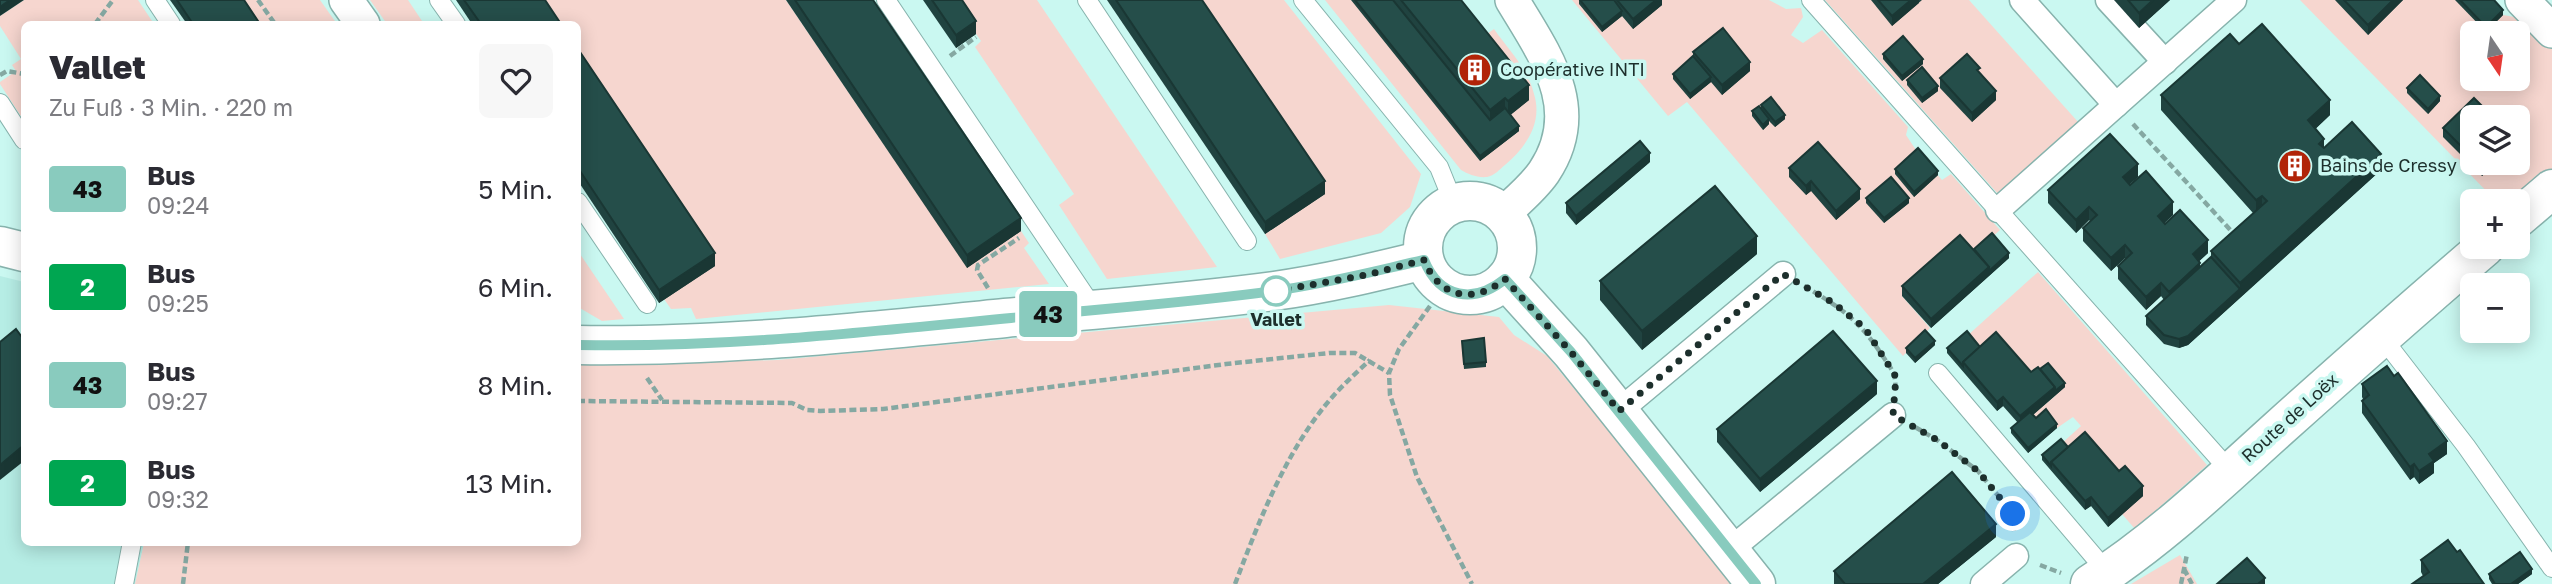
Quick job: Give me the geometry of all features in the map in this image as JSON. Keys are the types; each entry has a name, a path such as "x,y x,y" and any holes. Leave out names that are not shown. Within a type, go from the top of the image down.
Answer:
{"street":[{"path":"346,0 361,21"},
{"path":"1503,215 1543,173 1557,148 1561,127 1560,94 1556,78 1512,0"},
{"path":"2022,0 2116,105"},
{"path":"2109,0 2165,62"},
{"path":"1998,210 2234,0"},
{"path":"2522,0 2552,31"},
{"path":"2530,207 2552,188"},
{"path":"1466,201 1483,203 1503,215 1513,231 1517,251 1513,266 1505,279 1481,294 1464,295 1437,282 1424,260 1423,245 1431,221 1441,211 1466,201"},
{"path":"0,246 21,251"},
{"name":"Route de Loëx","path":"2089,579 2176,522 2381,336 2471,259"},
{"path":"581,345 664,345 778,340 1276,291 1366,275 1424,260"},
{"path":"1619,411 1783,274"},
{"path":"1505,279 1571,352 1756,584"},
{"path":"1730,550 1893,415"},
{"path":"1983,584 2016,556"}],"lane":[{"path":"155,0 170,21"},
{"path":"439,0 454,21"},
{"path":"886,0 1094,309"},
{"path":"1087,0 1247,240"},
{"path":"1303,0 1439,167 1454,204"},
{"path":"1811,0 2231,472"},
{"path":"0,103 21,135"},
{"path":"581,206 647,304"},
{"path":"2381,336 2466,446 2552,568"},
{"path":"1938,373 2089,579"},
{"path":"124,584 131,546"}],"path":[{"path":"97,21 113,0"},
{"path":"258,0 273,21"},
{"path":"958,50 976,37"},
{"path":"0,75 7,71 21,73"},
{"path":"2116,105 2235,235"},
{"path":"985,281 977,270 978,265 1037,225"},
{"path":"1783,274 1832,302 1865,328 1896,377 1893,415 1937,440 1978,471 2013,514 2016,556 2064,574 2089,579"},
{"path":"1430,306 1399,349 1389,373 1394,408 1417,477 1472,584"},
{"path":"581,401 792,402 807,410 820,411 883,409 1329,353 1355,353 1389,373"},
{"path":"1235,584 1267,506 1298,446 1334,395 1370,360"},
{"path":"183,584 188,546"},
{"path":"2181,584 2188,548"},
{"path":"2184,569 2192,584"}],"shaded area":[{"path":"24,0 138,0 152,21 21,21 21,59 0,26 0,16"},
{"path":"238,0 320,0 335,21 253,21"},
{"path":"370,0 408,0 422,21 385,21"},
{"path":"536,0 786,0 889,152 1021,231 1029,243 1024,248 1049,284 696,319 691,308 671,309 664,299 581,70 581,21 550,21"},
{"path":"953,0 1037,0 1217,267 1107,279 1059,205 1074,194 975,47 981,41"},
{"path":"1193,0 1284,0 1421,174 1410,207 1381,233 1280,259 1265,234 1324,194"},
{"path":"1325,0 1351,0 1508,117 1480,39 1494,29 1522,68 1534,94 1536,115 1526,142 1513,158 1490,176 1476,176 1461,170"},
{"path":"1572,0 1769,0 1786,9 1801,8 1803,17 1791,35 1803,43 1822,30 1908,127 1906,135 1942,180 1951,174 2000,230 1971,256 1902,296 1930,328 1903,356 1687,102 1668,116"},
{"path":"1825,0 1969,0 2079,123 1998,194"},
{"path":"2300,0 2489,0 2503,15 2526,19 2528,21 2460,21 2460,91 2530,91 2530,23 2552,45 2552,174 2530,191 2530,189 2484,189 2471,175 2530,175 2530,105 2460,105 2460,164"},
{"path":"21,59 21,116 0,84 16,71 12,65"},
{"path":"581,255 624,319 602,321 581,309"},
{"path":"2038,272 2207,465 2135,529 2122,514 2143,495 2070,454 2061,444 2081,426 2073,417 2057,428 2036,423 2030,417 2055,396 1983,354 1967,336"},
{"path":"0,276 21,281 21,546 143,546 135,584 0,584"},
{"path":"1389,305 1499,317 1514,335 1547,356 1736,584 135,584 143,546 581,546 581,362 631,364 777,360"},
{"path":"2180,555 2197,584 2131,584"}],"building":[{"path":"0,0 10,0 0,7"},
{"path":"177,0 244,0 258,21 191,21"},
{"path":"464,0 545,0 559,21 479,21"},
{"path":"795,0 873,0 1021,218 967,255"},
{"path":"932,0 962,0 976,21 956,35"},
{"path":"1116,0 1202,0 1325,181 1265,222"},
{"path":"1355,0 1393,0 1490,120 1505,108 1519,126 1480,156"},
{"name":"Coopérative INTI","path":"1401,0 1461,0 1529,85 1508,101 1505,98 1490,110"},
{"path":"1580,0 1614,0 1622,11 1602,27"},
{"path":"1617,0 1656,0 1633,19"},
{"path":"1878,0 1911,0 1892,16"},
{"path":"2128,0 2153,0 2139,13"},
{"path":"2344,0 2393,0 2368,25"},
{"path":"2460,0 2494,0 2503,10 2492,21 2480,21"},
{"name":"Bains de Cressy","path":"2262,24 2330,100 2308,120 2324,139 2319,144 2324,148 2352,122 2381,154 2240,283 2211,251 2267,201 2262,196 2256,200 2161,95 2230,34 2239,44"},
{"path":"1723,28 1750,62 1722,85 1693,52"},
{"path":"1903,36 1923,59 1902,76 1883,54"},
{"path":"581,53 715,253 659,290 581,173"},
{"path":"1967,54 1996,91 1972,113 1940,78"},
{"path":"1693,56 1711,77 1690,94 1673,74"},
{"path":"1922,67 1938,86 1922,98 1907,80"},
{"path":"2420,75 2440,96 2428,109 2407,88"},
{"path":"1771,97 1785,115 1775,122 1761,105"},
{"path":"2474,98 2481,105 2467,105"},
{"path":"1759,106 1769,119 1763,125 1752,111"},
{"path":"2460,112 2460,145 2443,128"},
{"path":"2110,134 2138,164 2123,177 2130,185 2146,171 2173,202 2158,216 2165,224 2180,210 2208,240 2193,254 2200,263 2169,292 2161,283 2146,297 2118,266 2132,253 2125,245 2111,258 2083,228 2097,215 2089,207 2076,220 2048,190"},
{"path":"1640,141 1650,153 1576,216 1566,203"},
{"path":"1818,142 1860,189 1836,211 1811,181 1806,186 1789,168"},
{"path":"1918,148 1938,171 1914,192 1895,169"},
{"path":"1891,177 1909,198 1884,218 1866,198"},
{"path":"1715,186 1757,236 1642,331 1600,281"},
{"path":"1992,233 2009,253 1989,271 1989,267 1974,249"},
{"path":"1960,235 1989,267 1931,319 1902,286"},
{"path":"2211,257 2240,289 2188,336 2179,339 2164,335 2146,316"},
{"path":"16,329 21,336 21,448 0,465 0,342"},
{"path":"1925,330 1935,341 1915,358 1906,348"},
{"path":"1833,331 1877,381 1760,479 1717,429"},
{"path":"1967,331 1980,347 1963,362 1963,366 1947,348"},
{"path":"1996,332 2031,372 2038,367 2055,387 2020,416 2003,397 1997,402 1963,362"},
{"path":"1484,338 1486,362 1464,364 1462,341"},
{"path":"2048,363 2065,383 2055,391 2055,387 2040,369"},
{"path":"2387,366 2394,376 2398,373 2447,441 2429,454 2434,461 2419,471 2414,464 2410,467 2362,401 2369,395 2362,384"},
{"path":"2046,409 2057,424 2028,448 2011,428 2030,412 2036,418"},
{"path":"2085,432 2119,471 2125,466 2143,486 2108,518 2091,497 2085,501 2051,462"},
{"path":"2061,439 2068,447 2051,462 2051,466 2042,455"},
{"path":"1952,472 1996,524 1923,584 1845,584 1834,571"},
{"path":"2448,540 2457,552 2460,550 2484,584 2412,584 2429,572 2421,560"},
{"path":"2520,552 2532,569 2511,584 2495,584 2489,574"},
{"path":"2247,558 2265,578 2258,584 2217,584"}],"bus line":[{"name":"43","path":"581,345 692,345 790,339 1202,300 1276,291 1366,275 1424,260 1437,282 1464,295 1481,294 1505,279 1571,352 1756,584"}],"place":[{"name":"Coopérative INTI","path":"1475,70"},
{"name":"Bains de Cressy","path":"2295,166"},
{"name":"Vallet","path":"1276,291"}],"route":[{"path":"1276,291 1366,275 1424,260 1437,282 1464,295 1481,294 1505,279 1571,352 1619,411 1783,274 1832,302 1865,328 1896,377 1893,415 1937,440 1978,471 2013,514"}]}
